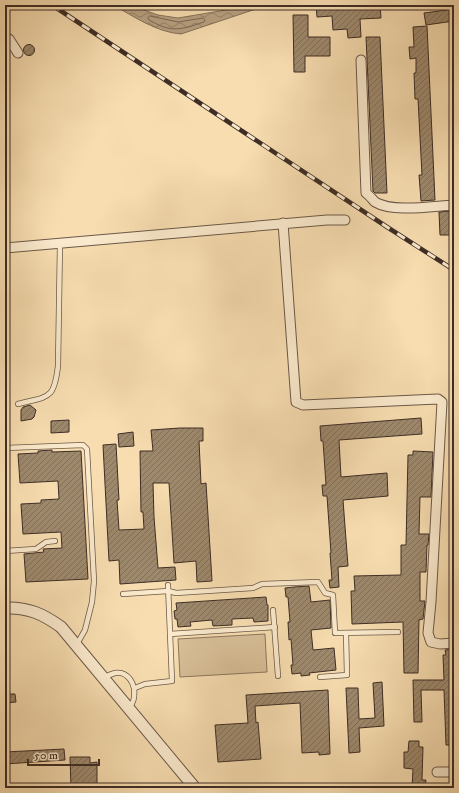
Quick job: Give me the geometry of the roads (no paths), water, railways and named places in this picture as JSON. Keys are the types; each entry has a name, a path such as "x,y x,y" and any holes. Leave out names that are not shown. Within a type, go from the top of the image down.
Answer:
{"street":[{"path":"5,38 9,39 18,52"},
{"path":"362,60 366,193 375,202 391,207 403,208 454,205"},
{"path":"5,248 284,223 345,220"},
{"path":"284,223 296,402 303,405 438,399 442,402 428,633 431,642 440,644 454,643"},
{"path":"5,608 32,610 61,627 195,788"},
{"path":"437,772 454,772"}],"lane":[{"path":"18,404 46,397 53,392 56,383 58,366 60,244"},
{"path":"5,448 83,445 87,450 94,581 92,602 85,630 76,645"},
{"path":"5,551 36,548 46,542 55,542"},
{"path":"123,594 168,591 176,593 253,588 262,584 318,582 326,593 333,595 335,633 398,632"},
{"path":"135,688 145,684 172,681 168,585"},
{"path":"273,610 278,676"},
{"path":"170,634 275,628"},
{"path":"320,677 347,675 346,633"},
{"path":"103,678 114,673 122,673 129,677 135,688 134,697 129,709"}],"water":[{"path":"113,5 134,5 158,15 178,18 226,10 240,5 268,5 181,34 172,33 154,27"}],"railway":[{"path":"52,5 454,270"}]}
